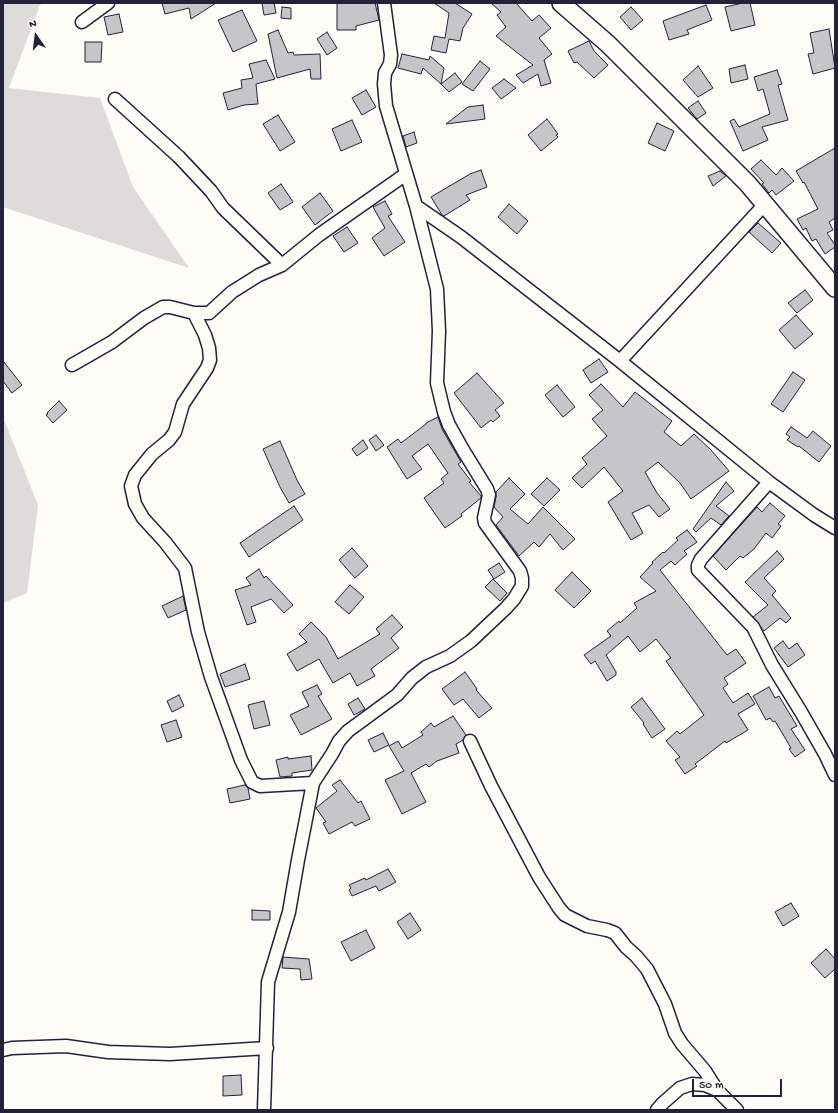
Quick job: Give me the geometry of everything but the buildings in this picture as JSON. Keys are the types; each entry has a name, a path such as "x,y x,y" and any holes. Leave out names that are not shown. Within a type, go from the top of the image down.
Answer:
{"street":[{"path":"82,22 108,3"},
{"path":"264,1110 268,982 289,912 313,783 339,741 348,731 397,695 412,678 426,668 450,656 471,641 506,608 522,586 520,571 486,523 484,518 489,494 449,425 444,412 437,383 439,330 437,289 416,206 386,106 384,84 385,73 390,64 391,55 384,3"},
{"path":"561,3 608,44 748,184 835,288"},
{"path":"115,99 179,157 211,191 223,208 282,265"},
{"path":"72,365 112,342 144,318 163,307 170,307 194,313 209,313 232,292 260,275 282,265 319,235 406,174"},
{"path":"620,360 765,204"},
{"path":"416,206 461,237 620,360 769,482 814,516 835,528"},
{"path":"194,313 207,341 210,360 207,368 183,404 175,432 169,440 152,454 135,475 131,486 135,504 143,518 165,542 185,568 198,632 211,677 241,760 252,782 260,786 313,783"},
{"path":"769,482 701,559 698,565 698,570 753,627 772,665 801,712 835,775"},
{"path":"470,741 491,786 539,877 559,908 565,915 587,926 615,933 626,947 636,956 647,969 665,1004 675,1033 682,1044 705,1071 717,1090 738,1110"},
{"path":"3,1050 12,1048 66,1046 108,1052 170,1054 266,1048"},
{"path":"656,1110 680,1088 692,1084 705,1085 717,1090"}],"shaded area":[{"path":"3,3 43,3 40,5 9,88 100,98 133,187 189,268 3,207"},
{"path":"3,417 38,505 27,593 3,603"}]}
